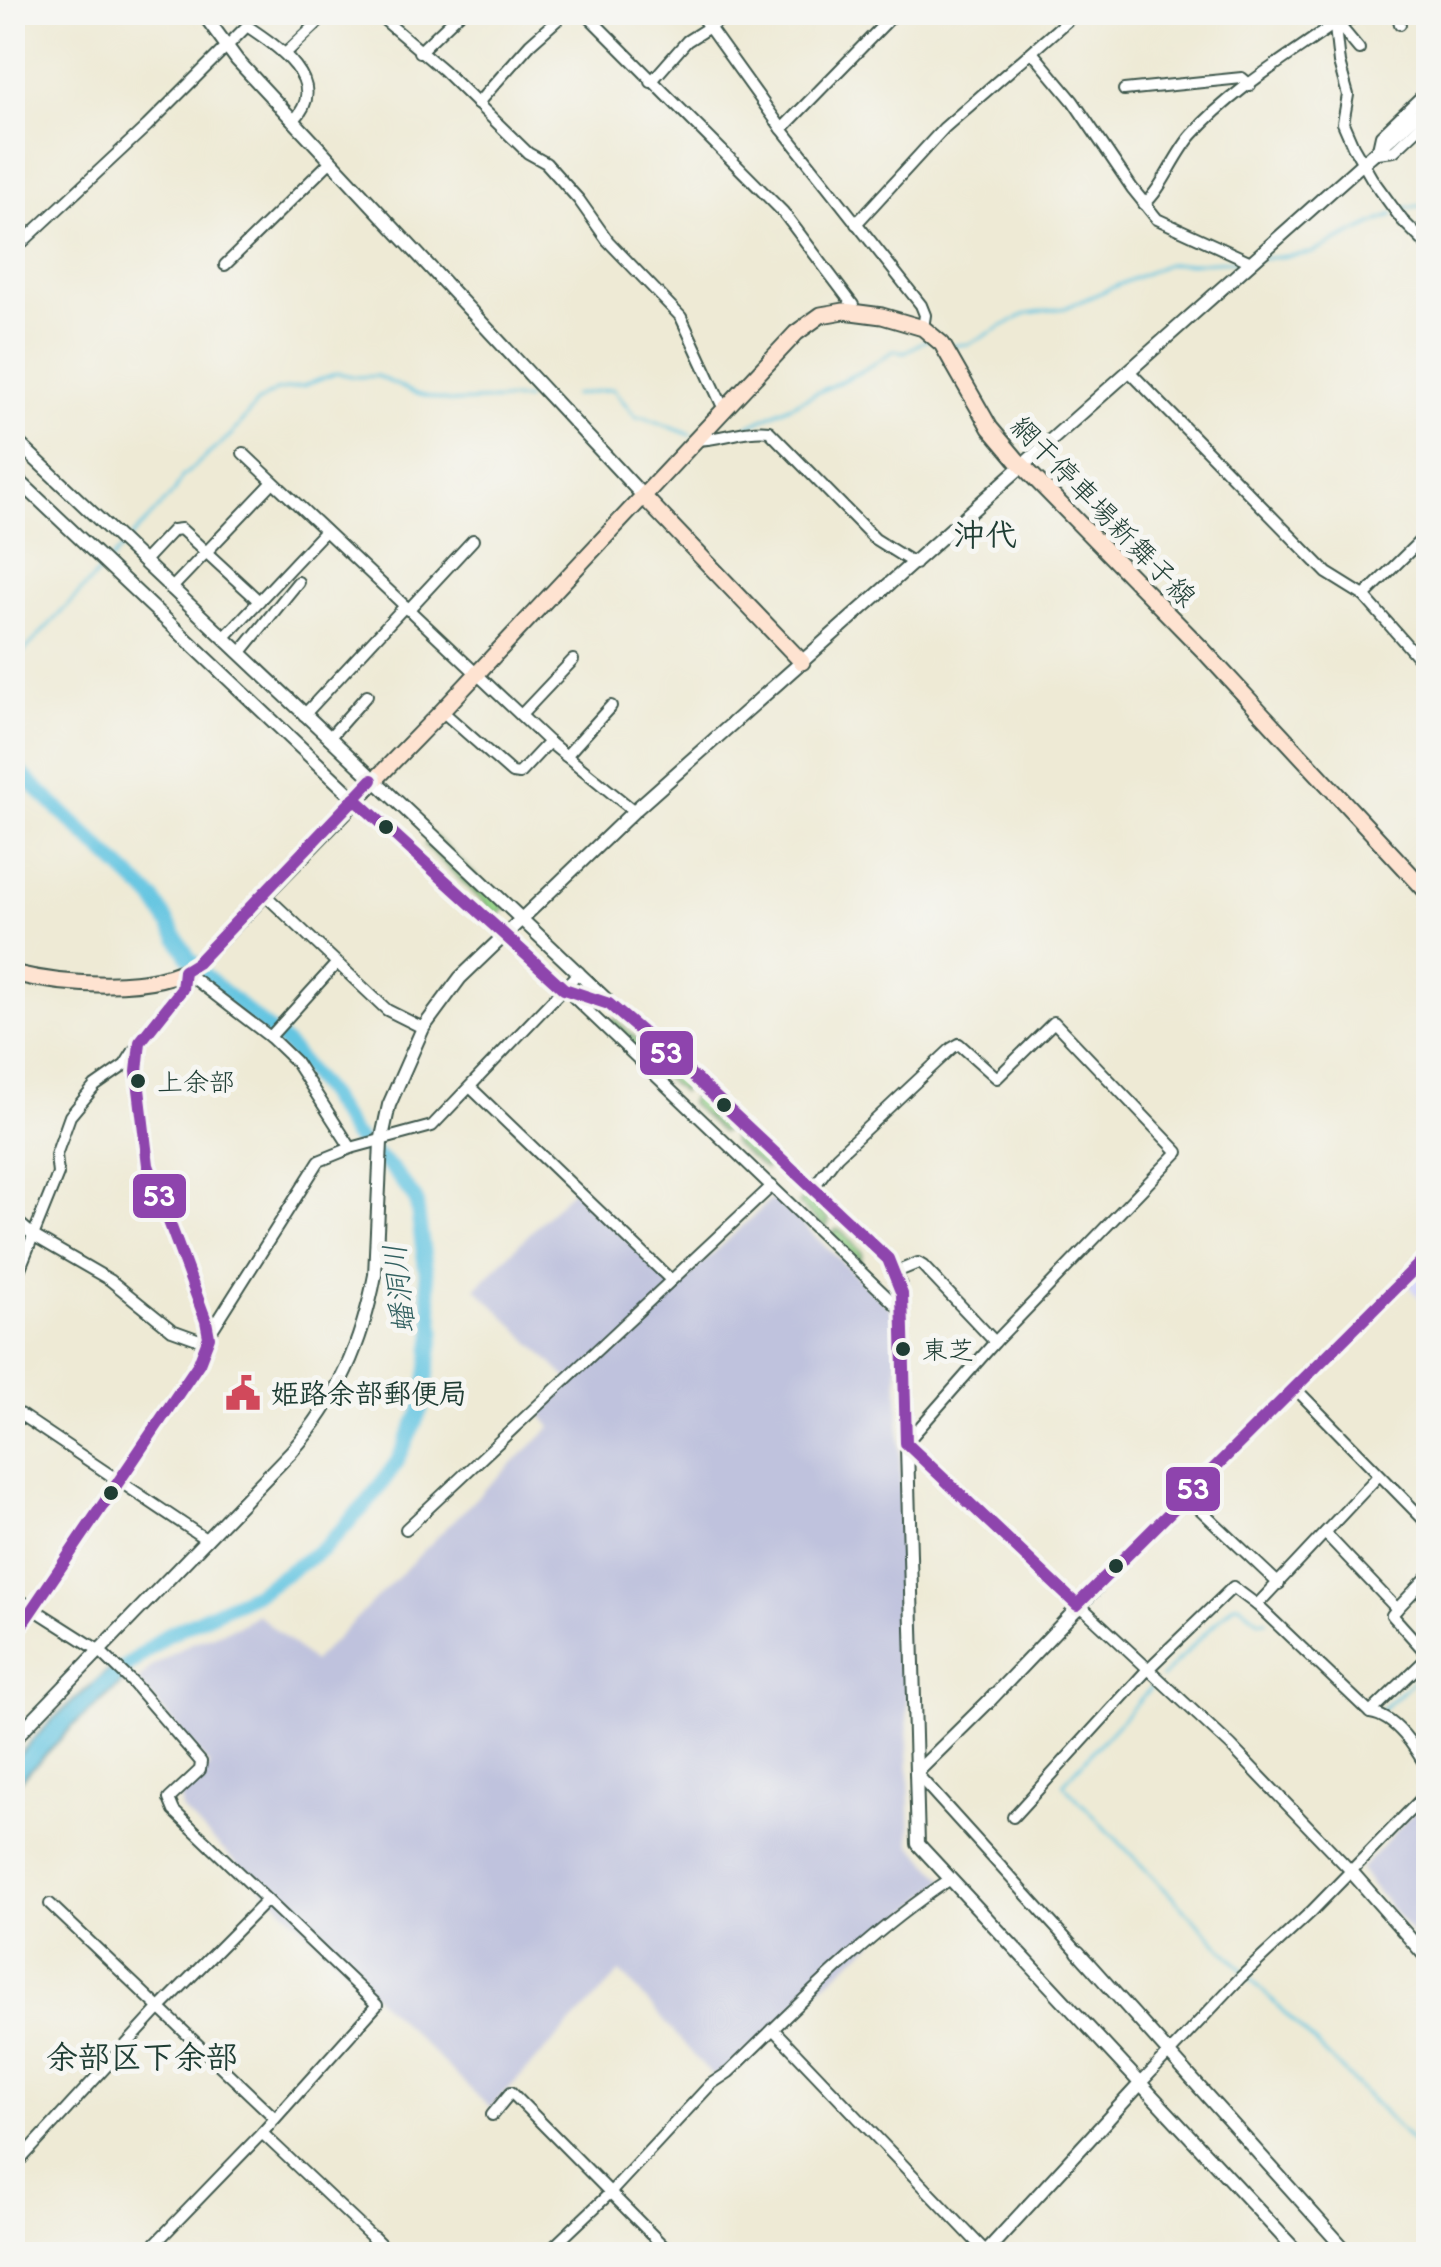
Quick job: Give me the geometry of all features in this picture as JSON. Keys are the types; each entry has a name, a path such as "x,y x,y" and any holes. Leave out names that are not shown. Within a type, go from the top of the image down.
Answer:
{"main road":[{"path":"12,974 78,984 164,978 190,967 442,711 810,322 822,315 854,311 923,328"},
{"name":"網干停車場新舞子線","path":"923,328 942,344 990,428 1428,893"},
{"path":"644,496 802,662"}],"street":[{"path":"202,12 228,48 644,496"},
{"path":"286,53 329,12"},
{"path":"375,12 443,70 532,156 546,163 579,200 608,241 681,317 726,407"},
{"path":"418,52 462,12"},
{"path":"477,104 530,44 566,12"},
{"path":"584,12 783,212 854,311"},
{"path":"698,12 782,129 921,305 925,315 923,328"},
{"path":"650,82 687,42 733,12"},
{"path":"782,129 896,12"},
{"path":"856,224 944,128 1077,12"},
{"path":"1324,12 1360,49"},
{"path":"1144,204 1171,162 1212,114 1335,26 1370,16"},
{"path":"13,250 248,26 286,53 305,80 308,91 302,112 294,120"},
{"path":"1335,26 1338,63 1348,94 1344,123 1362,164 1402,220 1428,246"},
{"path":"1032,52 1073,101 1157,219 1251,262"},
{"path":"1124,90 1242,78 1250,84"},
{"path":"1377,153 1381,135 1428,90"},
{"path":"12,1741 207,1540 313,1427 331,1402 364,1327 375,1275 386,1140 395,1089 423,1028 460,978 634,811 1428,105"},
{"path":"1377,153 1394,151 1428,118"},
{"path":"225,265 331,160"},
{"path":"1130,372 1326,573 1364,596 1428,669"},
{"path":"695,440 769,431 875,539 915,564"},
{"path":"12,438 628,1020"},
{"path":"243,453 550,742 634,811"},
{"path":"12,474 354,798 564,989 902,1312"},
{"path":"172,589 273,482"},
{"path":"143,562 172,530 181,529 258,601"},
{"path":"225,638 325,531"},
{"path":"1364,596 1428,533"},
{"path":"304,715 473,540"},
{"path":"241,652 298,582"},
{"path":"521,714 573,660"},
{"path":"329,738 367,695"},
{"path":"566,756 611,706"},
{"path":"442,711 512,773 519,774 550,742"},
{"path":"264,893 388,1010 423,1028"},
{"path":"274,1032 336,964"},
{"path":"12,1288 58,1174 56,1155 70,1116 96,1086 125,1065 182,989 190,967 274,1032 316,1089 350,1148"},
{"path":"12,1640 199,1362 209,1339 319,1161 350,1148 432,1126 580,972"},
{"path":"564,989 609,1004 628,1020 813,1188 888,1259 896,1272 902,1294 918,1844 1299,2254"},
{"path":"813,1188 837,1156 952,1048 958,1044 965,1047 997,1078 1054,1022 1178,1152 995,1342 906,1444"},
{"path":"140,1042 137,1072 147,1160 209,1339"},
{"path":"470,1087 671,1280"},
{"path":"406,1529 772,1186"},
{"path":"12,1218 34,1236 110,1280 172,1330 209,1339"},
{"path":"916,1773 1185,1494 1428,1255"},
{"path":"896,1272 918,1263 923,1266 995,1342"},
{"path":"1294,1387 1425,1515"},
{"path":"12,1409 207,1540"},
{"path":"906,1444 1232,1746 1428,1959"},
{"path":"1257,1605 1380,1475"},
{"path":"1185,1494 1279,1584"},
{"path":"1325,1534 1397,1609"},
{"path":"1370,1713 1428,1656 1392,1615 1428,1576"},
{"path":"1013,1817 1148,1669 1233,1587 1370,1713 1380,1714 1399,1730 1428,1770"},
{"path":"12,1595 100,1651 132,1682 201,1762 200,1770 168,1798 174,1812 377,2005 262,2133 145,2254"},
{"path":"916,1773 1349,2254"},
{"path":"773,2029 986,2254 1245,1973 1428,1792"},
{"path":"546,2254 610,2194 711,2084 922,1898 949,1880"},
{"path":"12,2169 267,1900"},
{"path":"50,1904 275,2118"},
{"path":"492,2114 511,2092 671,2254"},
{"path":"262,2133 389,2254"}],"shaded area":[{"path":"573,1189 677,1287 774,1197 896,1314 911,1844 945,1880 720,2075 712,2076 621,1972 490,2108 182,1810 180,1798 210,1766 138,1681 153,1666 189,1644 240,1625 257,1614 313,1662 552,1427 539,1412 571,1382 476,1288"},
{"path":"1428,1262 1428,1309 1407,1283"},
{"path":"1428,1797 1428,1954 1360,1870"}],"green space":[{"path":"434,836 507,906 498,916 425,845"},
{"path":"614,1019 645,1046 642,1055 609,1026"},
{"path":"653,1056 684,1083 681,1092 648,1063"},
{"path":"693,1096 726,1123 726,1130 721,1132 690,1103"},
{"path":"737,1133 767,1160 765,1169 733,1143 732,1136"},
{"path":"804,1196 829,1220 826,1228 799,1204"},
{"path":"835,1230 840,1230 862,1253 860,1261 832,1237"}],"water":[{"path":"110,1669 123,1682 73,1726 13,1788 13,1761"}],"waterway":[{"path":"1401,210 1428,208"},
{"path":"1261,259 1312,253 1394,214"},
{"path":"948,346 969,344 1028,313 1065,308 1167,264 1238,261"},
{"path":"746,427 862,371 895,350 903,353 928,339"},
{"path":"127,542 174,492 182,477 232,434 257,403 275,391 303,386 337,373 377,376 416,394 452,402 527,399"},
{"path":"573,395 613,389 636,417 691,435"},
{"path":"110,561 122,548"},
{"path":"12,664 105,566"},
{"name":"蟠洞川","path":"12,765 154,899 189,958 288,1046 353,1135 393,1170 416,1200 434,1330 423,1405 397,1462 368,1502 324,1548 258,1592 168,1634 99,1688"},
{"path":"1161,1678 1234,1604 1259,1620 1267,1620"},
{"path":"1381,1710 1428,1668"},
{"path":"1155,1683 1063,1784 1244,1971"},
{"path":"1249,1977 1428,2159"}],"transit line":[{"name":"53","path":"12,1639 199,1363 209,1337 148,1165 137,1072 140,1042 182,989 184,971 197,963 372,780"},
{"name":"53","path":"354,798 564,989 609,1004 695,1078 888,1259 902,1294 906,1443 1077,1605 1428,1255"}],"place":[{"name":"上余部","path":"138,1081"},
{"name":"東芝","path":"903,1349"},
{"name":"姫路余部郵便局","path":"243,1393"}],"district":[{"name":"沖代","path":"985,535"},
{"name":"余部区下余部","path":"142,2057"}]}
